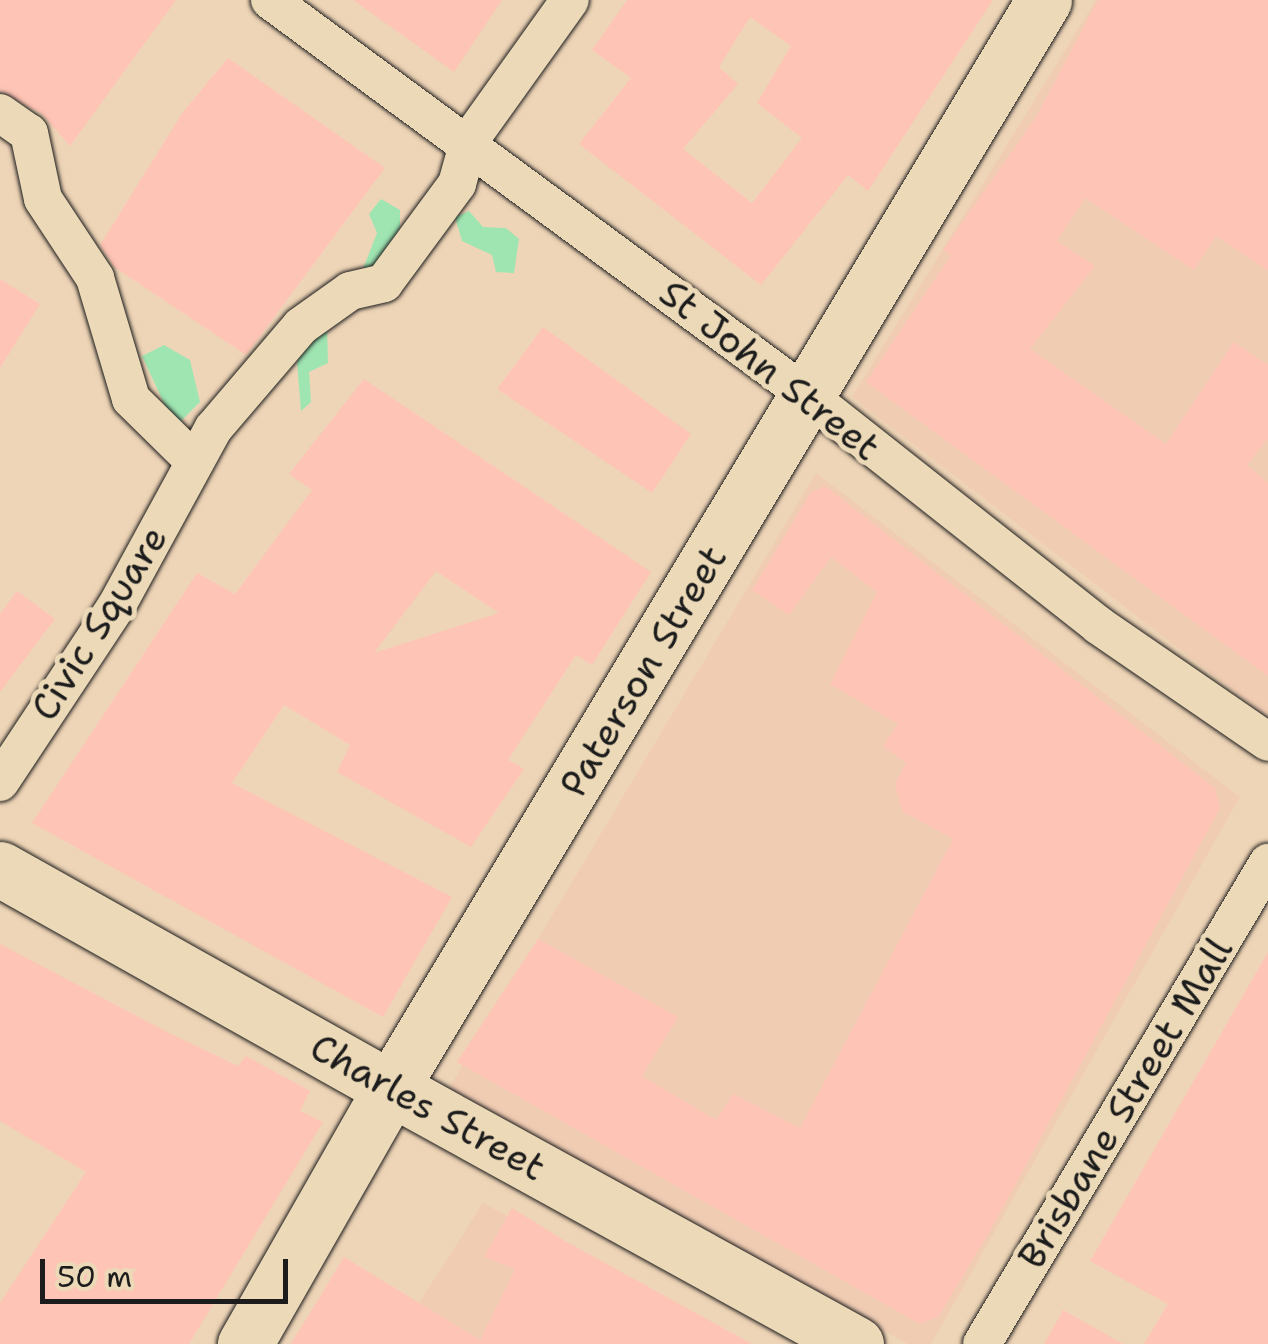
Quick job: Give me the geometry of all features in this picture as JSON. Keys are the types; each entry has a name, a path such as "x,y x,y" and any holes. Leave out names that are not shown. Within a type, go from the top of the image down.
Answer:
{"main road":[{"name":"Paterson Street","path":"245,1344 392,1088 1044,0"},
{"name":"Charles Street","path":"0,870 856,1344"}],"street":[{"name":"St John Street","path":"270,0 469,142 807,395 1098,625 1268,742"},
{"name":"Civic Square","path":"0,782 116,607 193,460 300,326 350,290 384,283 457,184 469,142 570,0"},
{"path":"0,113 28,133 43,199 95,278 132,399 193,460"},
{"name":"Brisbane Street Mall","path":"982,1344 1268,863"}],"shaded area":[{"path":"1096,0 1268,0 1268,717 852,397"},
{"path":"816,473 1240,797 931,1344 908,1344 448,1090"},
{"path":"483,1203 744,1344 482,1344 417,1306"}],"green space":[{"path":"381,199 400,210 400,231 378,279 363,269 377,233 369,214"},
{"path":"469,211 483,227 506,228 519,239 514,273 496,272 492,255 462,241 455,217"},
{"path":"315,324 327,326 328,363 309,372 311,402 301,411 297,362"},
{"path":"164,345 190,360 200,402 175,427 142,356"}],"building":[{"path":"0,0 176,0 70,146 42,114 0,91"},
{"path":"353,0 502,0 454,72"},
{"path":"627,0 993,0 868,191 848,175 761,285 579,144 631,78 592,50","holes":["750,17 791,46 757,103 802,138 752,203 683,149 738,84 719,67"]},
{"path":"1098,0 1268,0 1268,271 1216,236 1194,270 1085,198 1057,241 1095,266 1030,349 1166,444 1234,342 1268,365 1268,438 1247,465 1268,483 1268,676 866,382 951,255 943,250 1036,117"},
{"path":"228,58 385,168 246,355 114,267 100,245 183,112"},
{"path":"0,279 40,304 0,368"},
{"path":"543,327 691,434 652,493 497,389"},
{"path":"364,379 651,572 592,665 576,655 508,760 524,769 471,847 337,772 350,745 284,705 232,783 452,897 383,1017 32,823 197,573 235,594 312,490 289,474","holes":["436,571 499,613 374,653"]},
{"path":"825,486 1215,788 1220,808 990,1231 939,1316 920,1324 457,1062 538,939 678,1017 642,1076 716,1120 733,1094 800,1128 953,839 902,811 895,784 906,763 883,746 898,724 830,684 877,592 831,557 789,615 752,590 811,492"},
{"path":"17,591 55,619 0,692 0,614"},
{"path":"0,944 238,1066 246,1056 310,1091 300,1111 323,1122 189,1344 0,1344 0,1303 86,1172 0,1121"},
{"path":"1268,952 1268,1344 1144,1344 1168,1304 1090,1261"},
{"path":"512,1208 752,1344 291,1344 344,1257 480,1340 515,1269 484,1257"},
{"path":"1063,1310 1123,1344 1044,1344"}]}
